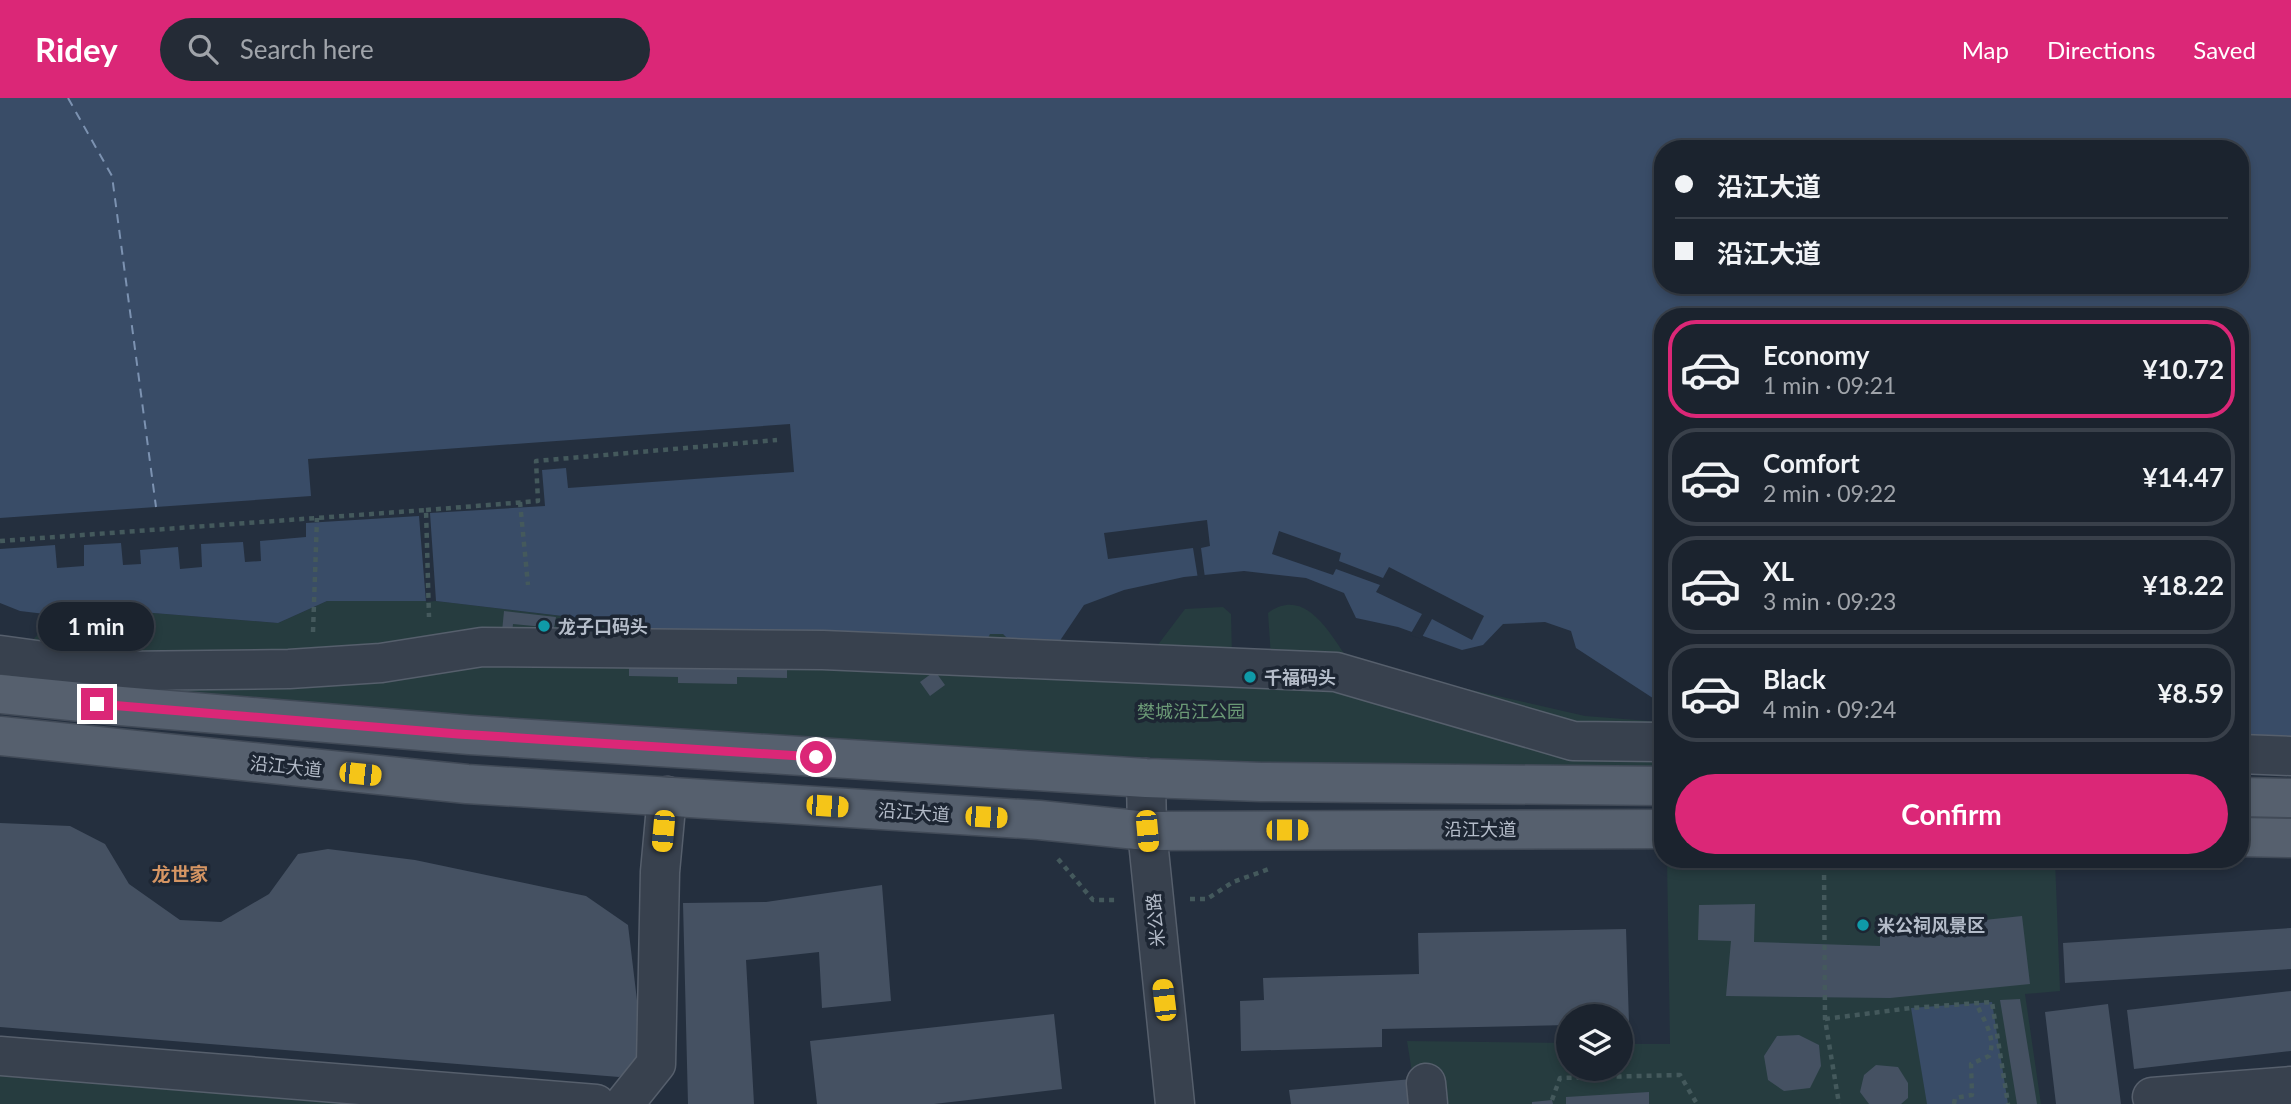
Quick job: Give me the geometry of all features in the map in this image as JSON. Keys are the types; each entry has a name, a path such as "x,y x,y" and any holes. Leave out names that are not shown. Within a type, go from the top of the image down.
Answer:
{"main road":[{"path":"0,694 482,735 1146,778 1271,783 1654,786"},
{"name":"沿江大道","path":"0,737 467,784 1040,820 1147,831 1654,829"},
{"path":"2249,797 2291,798"},
{"path":"2249,836 2291,838"}],"street":[{"path":"0,655 117,671 289,669 381,663 482,646 795,649 1336,672 1573,741 1654,743"},
{"path":"2249,754 2291,756"},
{"name":"米公路","path":"1146,778 1147,831 1175,1104"},
{"path":"624,1104 656,1064 660,873 667,796"},
{"path":"0,1056 596,1104"},
{"path":"2152,1097 2291,1086"}],"path":[{"path":"0,541 538,501 536,461 777,440"},
{"path":"520,502 528,585"},
{"path":"426,510 430,601 428,628"},
{"path":"312,637 317,517"},
{"path":"1824,868 1825,1019 1839,1104"},
{"path":"1825,1019 1911,1008 1992,1002 2008,1104"},
{"path":"1954,1104 1955,1098 1972,1095 1971,1064 1989,1056 1993,1048 1976,1003"},
{"path":"1552,1100 1560,1078 1680,1074 1697,1104"}],"green space":[{"name":"樊城沿江公园","path":"327,601 436,601 596,620 691,644 934,635 941,646 990,634 1003,634 1015,646 1154,650 1185,609 1223,607 1231,614 1232,656 1271,657 1268,613 1282,606 1294,605 1306,609 1316,617 1350,662 1585,716 1654,721 1654,786 0,694 0,638 31,642 47,624 62,616 116,610 278,623"},
{"name":"米公祠风景区","path":"1667,868 2055,868 2060,991 2025,994 2041,1104 1417,1104 1407,1041 1556,1043 1556,1081 1633,1081 1633,1044 1670,1044"},
{"path":"0,1056 596,1104 0,1104"}],"water":[{"path":"0,98 2291,98 2291,746 2249,744 2249,308 1654,308 1654,699 1576,648 1571,631 1545,622 1503,624 1483,645 1462,650 1398,627 1356,618 1344,593 1306,578 1244,571 1184,577 1124,590 1084,605 1055,648 1015,646 1003,634 990,634 983,648 941,646 933,635 691,644 596,620 436,601 327,601 278,623 116,610 62,616 20,611 0,603"},
{"path":"1992,1002 2008,1104 1927,1104 1911,1008"}],"pier":[{"path":"790,424 794,472 568,488 566,468 542,470 545,506 430,513 436,601 426,602 419,516 306,523 306,537 260,541 261,561 245,562 243,542 201,544 202,567 180,569 178,547 140,550 141,564 123,565 121,543 84,545 84,566 57,568 55,545 0,549 0,518 311,496 308,459"},
{"path":"1207,520 1210,546 1201,548 1205,578 1198,579 1193,548 1108,559 1104,533"},
{"path":"1279,531 1341,553 1339,561 1383,578 1389,567 1484,616 1472,640 1432,619 1421,639 1410,635 1422,614 1376,592 1380,585 1336,569 1333,575 1272,554"}],"building":[{"name":"龙子口码头","path":"504,611 556,617 554,628 513,624 511,643 501,642"},
{"path":"629,652 787,655 787,678 737,677 737,684 678,683 678,677 629,676"},
{"path":"935,671 945,685 930,696 920,682"},
{"path":"0,823 70,826 105,844 129,884 180,920 221,922 269,894 298,854 328,849 415,860 586,896 628,925 644,1059 619,1077 0,1027"},
{"path":"882,885 891,1001 822,1008 819,952 746,960 754,1104 688,1104 683,903 766,902"},
{"path":"1755,904 1754,942 1880,946 1880,931 2022,916 2030,984 1890,998 1726,996 1731,941 1698,940 1699,905"},
{"path":"2291,928 2291,969 2065,983 2063,943"},
{"path":"1626,929 1628,1004 1556,1004 1556,1025 1382,1029 1382,1047 1241,1051 1240,1001 1264,1000 1263,978 1419,974 1418,933"},
{"path":"2291,991 2291,1051 2134,1069 2127,1010"},
{"path":"2020,999 2037,1104 2017,1104 2000,1000"},
{"path":"2108,1004 2121,1104 2056,1104 2045,1012"},
{"path":"1054,1014 1062,1089 934,1104 817,1104 810,1041"},
{"path":"1799,1035 1819,1045 1821,1066 1810,1088 1784,1091 1768,1080 1764,1056 1777,1036"},
{"path":"1876,1065 1898,1067 1908,1083 1908,1098 1901,1104 1869,1104 1860,1092 1864,1075"},
{"path":"1412,1079 1413,1104 1291,1104 1289,1090"},
{"path":"1649,1092 1649,1104 1566,1104 1566,1097"},
{"path":"1552,1100 1553,1104 1532,1104 1532,1102"}],"ferry route":[{"path":"68,98 112,176 156,507"}],"place":[{"name":"龙子口码头","path":"544,626"},
{"name":"千福码头","path":"1250,677"},
{"name":"米公祠风景区","path":"1863,925"}],"district":[{"name":"龙世家","path":"180,873"}],"route":[{"path":"97,704 458,734 816,757"}]}
